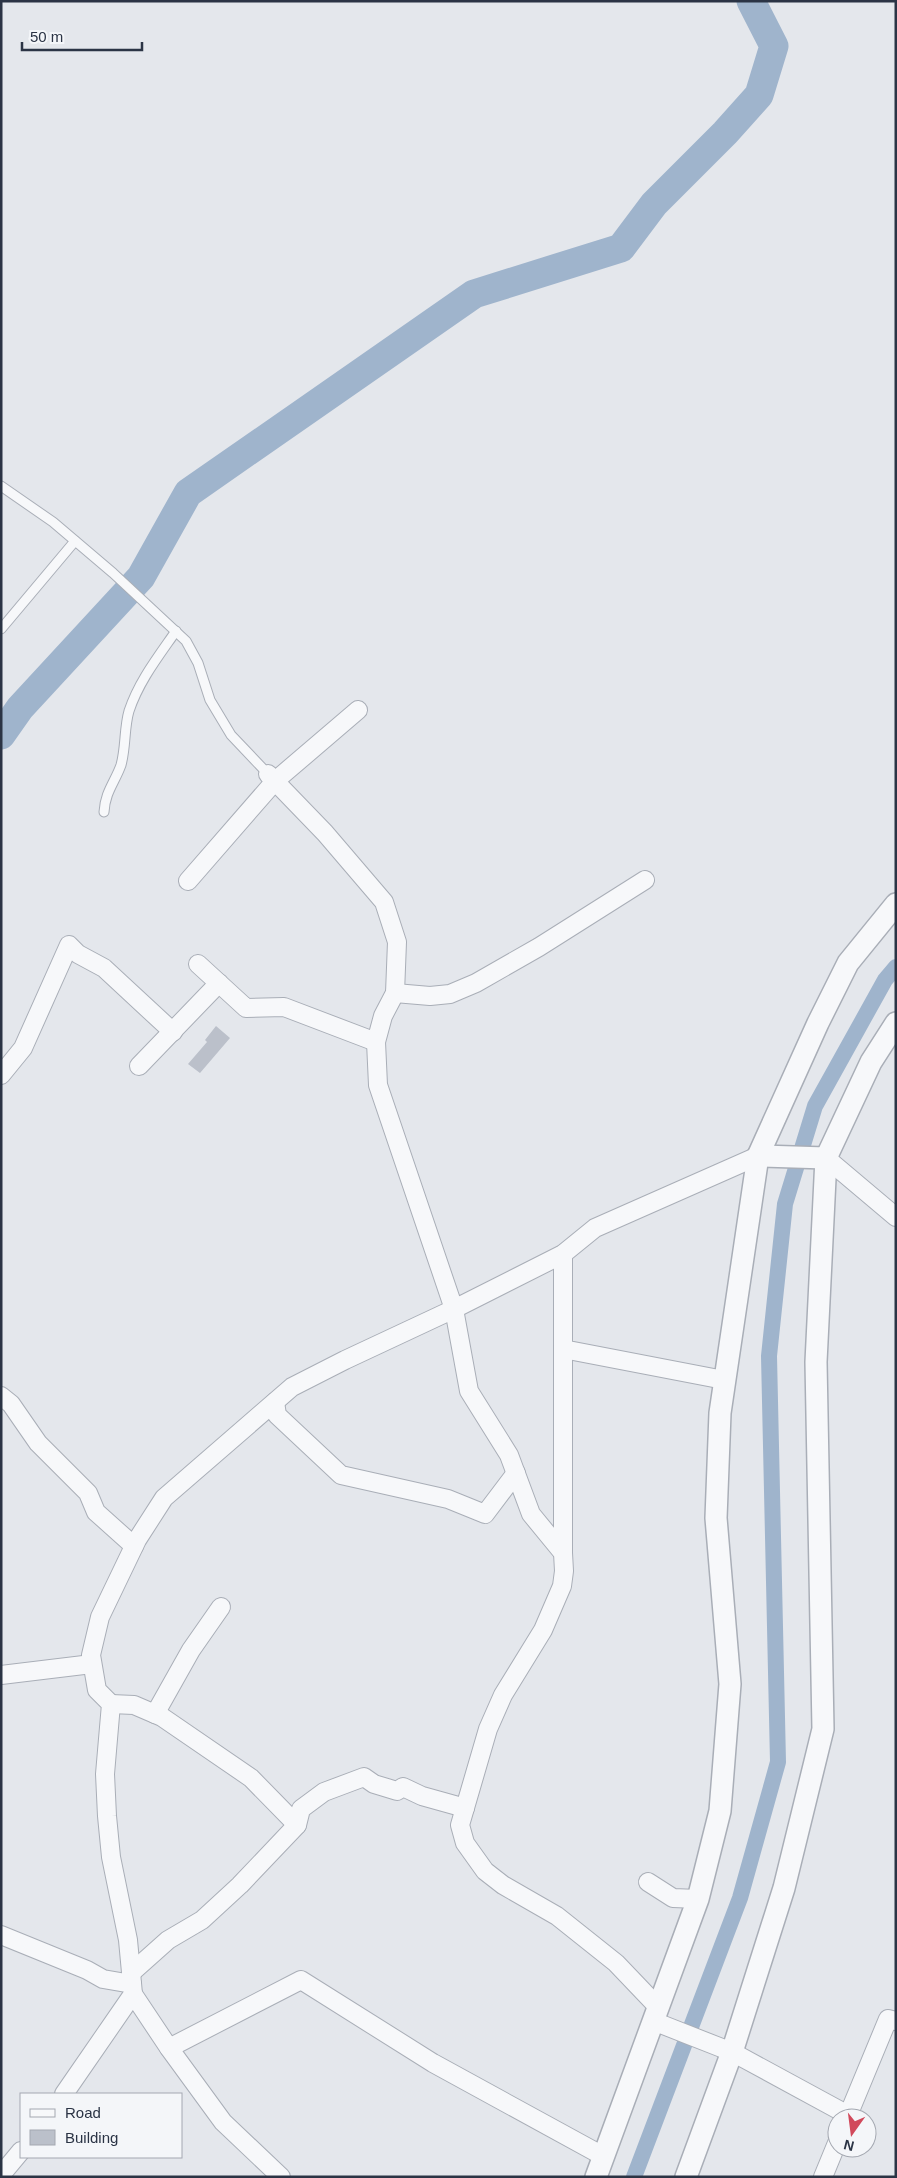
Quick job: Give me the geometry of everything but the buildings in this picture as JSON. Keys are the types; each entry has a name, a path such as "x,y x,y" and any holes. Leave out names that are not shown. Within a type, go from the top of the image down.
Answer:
{"street":[{"path":"188,880 272,778 358,710"},
{"path":"272,778 325,833 384,902 397,942 394,993 382,1016 376,1042 378,1085 454,1309 469,1391 509,1456 531,1514 563,1553"},
{"path":"394,993 430,996 450,994 476,983 539,947 645,880"},
{"path":"596,2177 698,1899 720,1810 730,1684 716,1518 720,1413 724,1380 768,1156 806,1048 848,963 896,904"},
{"path":"1,1075 23,1048 69,944 78,954 104,968 172,1032"},
{"path":"198,964 246,1008 284,1007 376,1042"},
{"path":"139,1066 220,984"},
{"path":"686,2177 732,2052 784,1888 824,1729 816,1362 818,1158 870,1062 896,1023"},
{"path":"297,1825 252,1778 155,1714 134,1705 111,1704 97,1690 91,1655 100,1617 134,1546 164,1498 292,1387 563,1254 595,1228 768,1156 818,1158 896,1217"},
{"path":"563,1254 562,1586 543,1630 503,1695 488,1729 460,1825 465,1843 485,1871 503,1885 557,1916 616,1963 655,2014 683,2032 732,2052 832,2108"},
{"path":"563,1349 724,1380"},
{"path":"1,1396 11,1404 38,1443 88,1493 96,1512 134,1546"},
{"path":"275,1402 277,1415 341,1475 448,1499 484,1514 516,1473"},
{"path":"155,1714 191,1650 220,1607"},
{"path":"1,1675 92,1664"},
{"path":"111,1704 105,1774 107,1816 111,1857 128,1940 132,1984 169,2048 222,2122 281,2177"},
{"path":"65,2093 132,1984 168,1940 202,1920 240,1885 297,1825 301,1809 324,1792 364,1777 374,1784 397,1791 402,1787 422,1796 465,1808"},
{"path":"648,1882 673,1898 698,1899"},
{"path":"1,1935 87,1970 103,1979 132,1984"},
{"path":"169,2048 301,1980 433,2063 603,2156"},
{"path":"852,2108 888,2018 896,2021"},
{"path":"1,2175 20,2153"},
{"path":"823,2177 831,2158"}],"lane":[{"path":"1,486 53,522 113,573 186,641 198,663 210,700 231,735 272,778"},
{"path":"1,629 75,541"},
{"path":"104,812 107,793 120,766 128,713 143,678 176,631"}],"waterway":[{"path":"1,735 20,708 141,577 188,493 474,294 621,248 654,204 725,133 759,95 774,46 751,1"},
{"path":"634,2177 740,1898 778,1762 769,1356 785,1204 815,1106 885,980 896,967"}]}
